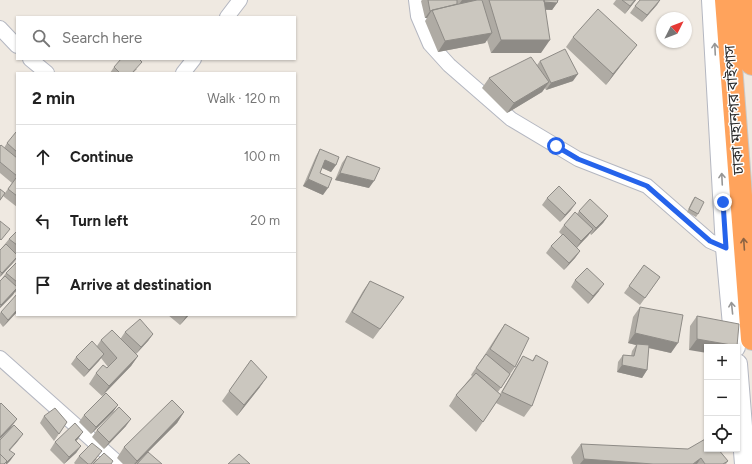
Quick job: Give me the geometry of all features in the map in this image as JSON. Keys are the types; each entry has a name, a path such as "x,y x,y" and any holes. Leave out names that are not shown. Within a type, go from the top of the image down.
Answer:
{"highway":[{"name":"ঢাকা মহানগর বাইপাস","path":"726,0 752,339"},
{"path":"747,0 752,64"}],"main road":[{"path":"712,0 726,248 735,344"},
{"path":"738,380 745,464"}],"street":[{"path":"227,16 240,0"},
{"path":"416,0 418,16 430,44 449,65 511,119 578,159 647,186 710,241 726,248"},
{"path":"0,28 16,45"},
{"path":"31,60 46,72"},
{"path":"184,72 193,60"},
{"path":"0,358 119,464"}],"building":[{"path":"428,0 457,0 457,4 430,11"},
{"path":"482,0 492,33 445,41 432,10"},
{"path":"489,0 544,0 550,40 501,40"},
{"path":"544,0 558,0 557,3 544,2"},
{"path":"622,0 635,0 630,6"},
{"path":"640,0 660,0 647,15 635,6"},
{"path":"598,9 637,45 613,74 573,37"},
{"path":"565,49 578,74 551,83 540,61"},
{"path":"531,57 549,82 514,103 489,78"},
{"path":"120,60 140,60 142,62 133,72 119,72 114,67"},
{"path":"16,132 16,151 7,143"},
{"path":"1,145 16,157 16,175 0,162"},
{"path":"320,149 339,157 336,165 325,160 320,173 332,178 328,188 308,179"},
{"path":"347,156 380,168 374,181 340,173"},
{"path":"16,178 16,195 8,189"},
{"path":"559,186 576,203 565,215 547,198"},
{"path":"0,189 5,193 0,200"},
{"path":"695,197 704,202 698,214 689,209"},
{"path":"590,199 608,216 596,228 579,211"},
{"path":"575,212 593,229 581,241 564,225"},
{"path":"0,221 10,229 1,240 0,239"},
{"path":"16,232 16,244 9,239"},
{"path":"563,234 580,251 569,263 551,246"},
{"path":"6,244 16,254 16,258 2,273 0,271 0,250"},
{"path":"16,263 16,281 6,273"},
{"path":"644,265 660,277 645,298 629,286"},
{"path":"587,268 604,284 593,296 575,280"},
{"path":"5,276 16,286 16,289 1,305 0,304 0,281"},
{"path":"370,281 404,297 380,329 352,312"},
{"path":"16,295 16,311 8,320 1,312"},
{"path":"640,307 683,315 678,343 635,333"},
{"path":"697,316 739,324 737,344 726,344 697,339"},
{"path":"140,319 153,334 141,347 125,332"},
{"path":"505,324 529,338 515,367 490,349"},
{"path":"112,330 138,356 109,386 96,373 103,365 107,368 117,358 101,340"},
{"path":"92,341 104,354 89,370 76,357"},
{"path":"637,344 649,345 647,370 622,365 623,355 634,356"},
{"path":"486,354 510,374 501,388 476,368"},
{"path":"536,355 548,362 532,406 502,392 523,356 533,361"},
{"path":"251,360 267,377 244,405 229,391"},
{"path":"476,373 501,395 483,422 456,395"},
{"path":"106,393 118,405 96,427 84,415"},
{"path":"172,400 184,412 137,461 124,447"},
{"path":"1,403 17,419 0,437 0,404"},
{"path":"119,407 131,419 109,442 97,430"},
{"path":"55,408 67,422 59,434 44,416"},
{"path":"75,423 83,432 75,440 81,446 69,457 55,442"},
{"path":"14,425 23,434 9,450 15,454 6,463 7,461 0,454 0,440"},
{"path":"704,440 704,452 720,452 728,461 723,464 705,464 701,458 693,464 653,464 584,459 581,444 688,449"},
{"path":"92,443 102,451 91,464 88,464 79,456"},
{"path":"148,452 162,464 137,464"},
{"path":"104,453 113,461 111,464 93,464"},
{"path":"0,454 7,461 4,464 0,464"},
{"path":"239,454 250,464 228,464"}],"route":[{"path":"556,146 578,159 647,186 710,241 726,248 723,202"}]}
